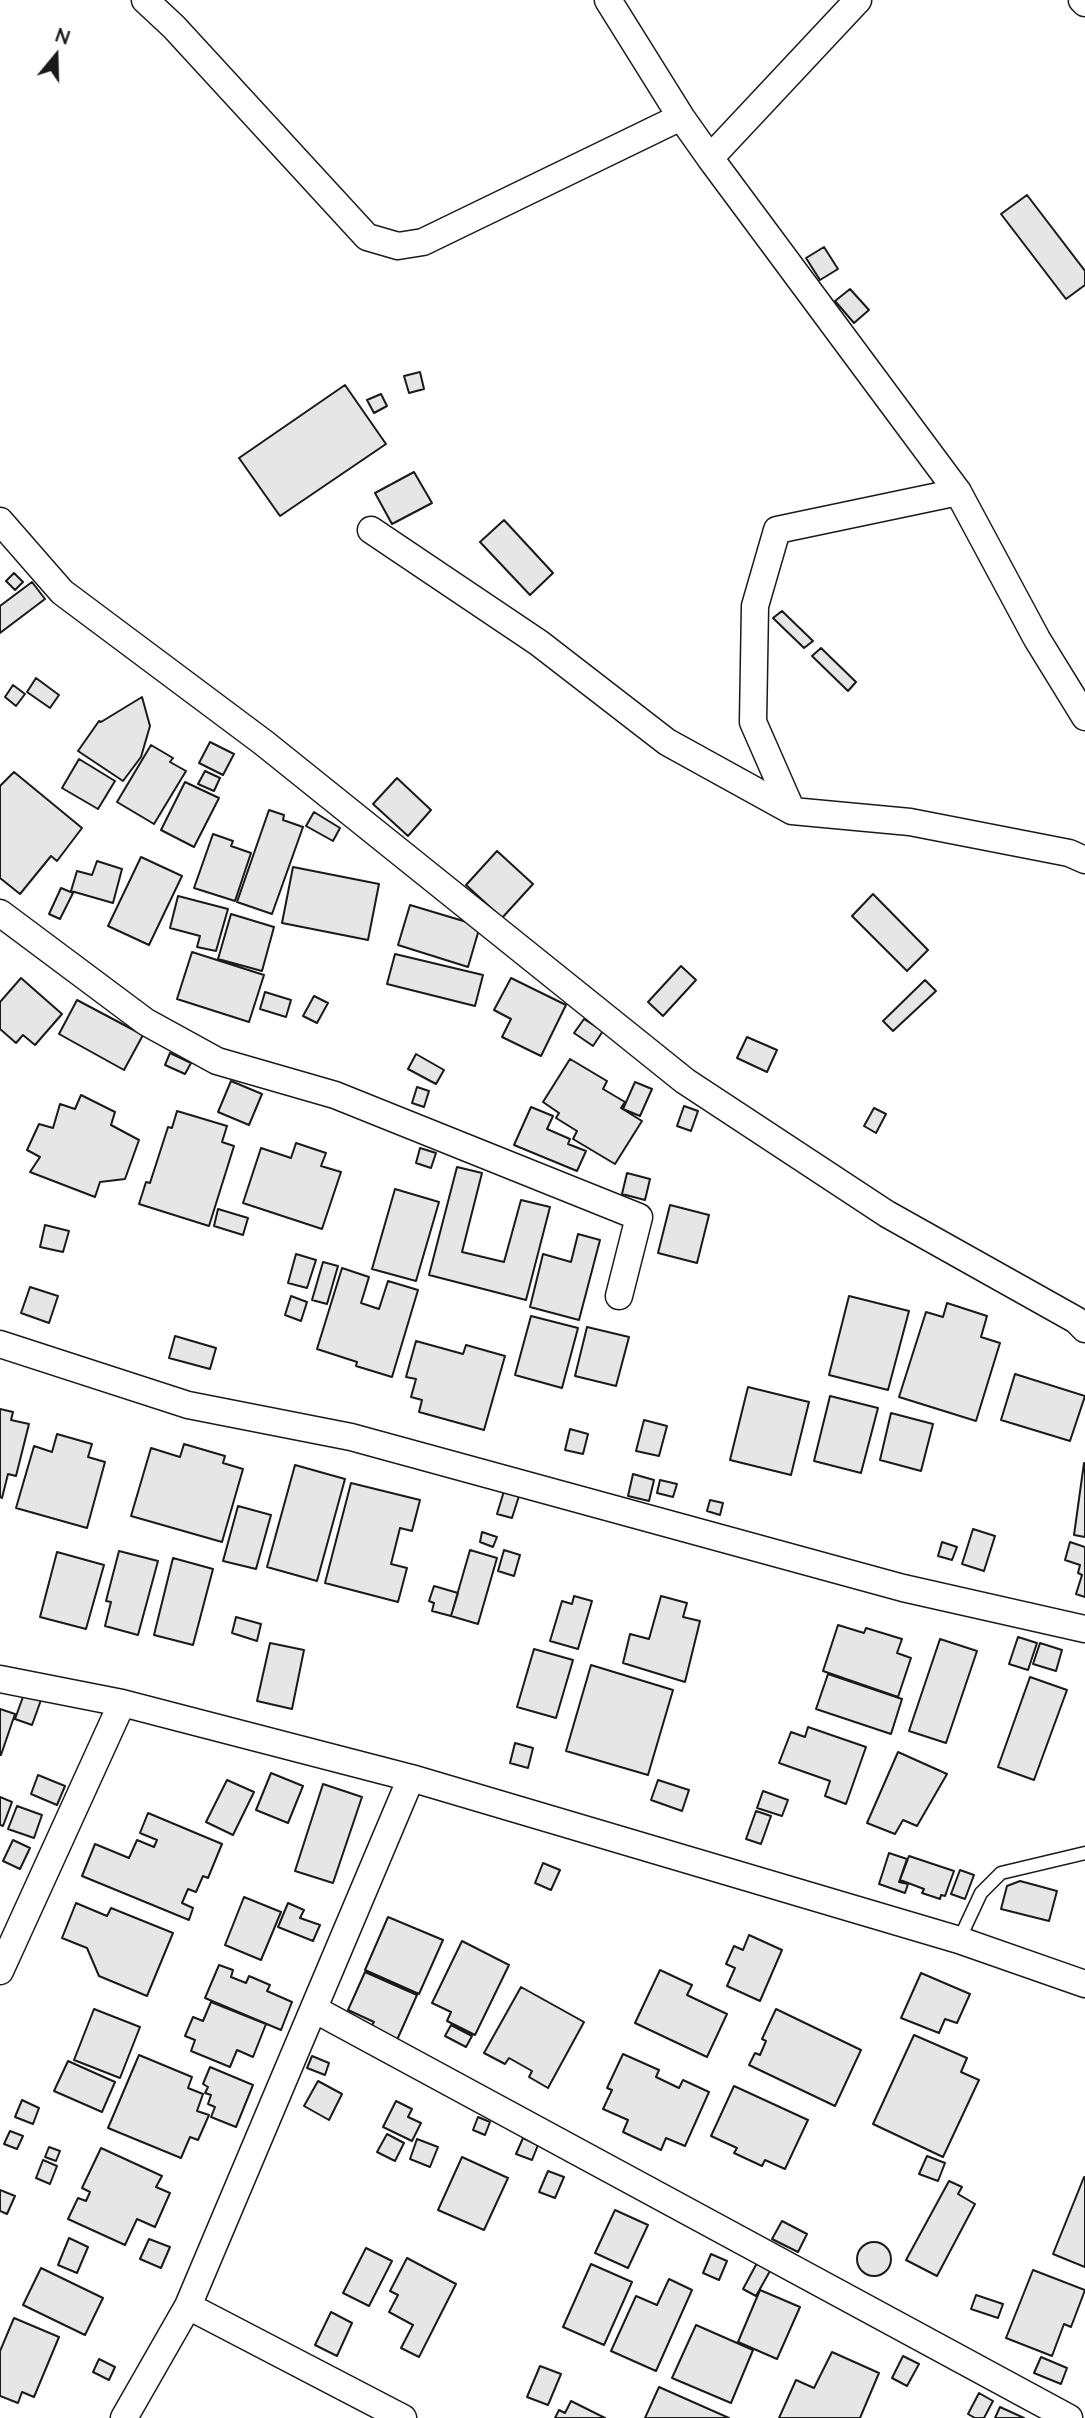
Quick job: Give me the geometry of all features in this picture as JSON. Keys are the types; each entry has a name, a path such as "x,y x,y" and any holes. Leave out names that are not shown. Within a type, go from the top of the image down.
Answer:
{"street":[{"path":"145,0 174,27 367,237 398,246 423,242 681,117"},
{"path":"608,0 681,117 710,158 958,492 1037,639 1085,716"},
{"path":"710,158 858,0"},
{"path":"792,811 753,722 755,606 776,530 958,492"},
{"path":"0,521 62,592 264,743 685,1081 887,1214 1082,1323"},
{"path":"371,530 539,643 667,742 792,811 910,822 1069,853 1085,860"},
{"path":"0,913 146,1022 217,1061 335,1095 639,1217 619,1296"},
{"path":"0,1344 188,1405 351,1437 903,1588 1085,1629"},
{"path":"0,1679 122,1703 411,1778 958,1940 1085,1984"},
{"path":"0,1971 122,1703"},
{"path":"124,2418 188,2306 411,1778"},
{"path":"314,2009 1069,2418"},
{"path":"188,2306 403,2418"}],"lane":[{"path":"958,1940 981,1893 1000,1873 1084,1853"}],"building":[{"path":"1027,195 1085,271 1085,285 1066,299 1001,214"},
{"path":"824,247 838,269 820,280 806,258"},
{"path":"850,289 869,310 854,323 835,301"},
{"path":"420,372 424,389 409,393 404,376"},
{"path":"345,385 386,444 280,516 239,458"},
{"path":"381,394 387,406 374,413 367,400"},
{"path":"414,472 432,503 392,524 375,493"},
{"path":"504,520 553,573 530,595 480,542"},
{"path":"14,573 23,582 15,590 6,581"},
{"path":"32,582 45,599 0,633 0,606"},
{"path":"782,611 813,641 804,648 773,618"},
{"path":"821,648 856,682 848,691 812,656"},
{"path":"36,678 59,695 50,708 27,692"},
{"path":"13,685 25,694 16,706 5,697"},
{"path":"142,697 150,726 141,757 123,781 78,751 99,721"},
{"path":"210,742 234,754 223,775 199,763"},
{"path":"151,745 173,758 170,762 186,771 154,824 117,802"},
{"path":"79,759 115,781 98,809 62,788"},
{"path":"205,771 220,778 214,791 198,784"},
{"path":"14,772 82,828 57,861 51,856 20,894 0,878 0,786"},
{"path":"397,778 431,810 408,836 373,804"},
{"path":"185,782 219,798 194,847 161,830"},
{"path":"269,810 284,815 283,820 303,827 272,914 237,902"},
{"path":"314,812 340,828 333,841 306,826"},
{"path":"213,834 233,841 231,846 251,853 235,901 194,888"},
{"path":"497,851 533,884 502,918 466,885"},
{"path":"141,857 182,876 149,945 108,926"},
{"path":"97,861 122,869 113,903 71,891 77,871 92,875"},
{"path":"293,867 379,884 368,940 282,923"},
{"path":"61,888 73,893 60,919 49,914"},
{"path":"873,894 928,950 907,971 852,916"},
{"path":"178,896 228,909 216,951 197,947 200,936 170,928"},
{"path":"410,905 480,926 468,967 398,945"},
{"path":"231,914 274,927 262,971 218,959"},
{"path":"192,952 264,975 249,1022 177,999"},
{"path":"395,954 483,975 475,1006 387,984"},
{"path":"681,966 696,980 663,1016 648,1002"},
{"path":"21,978 62,1014 35,1045 23,1035 16,1043 0,1029 0,1002"},
{"path":"511,978 566,1005 541,1056 502,1037 511,1019 494,1010"},
{"path":"925,980 936,991 893,1031 883,1021"},
{"path":"265,992 291,1000 286,1017 260,1009"},
{"path":"314,996 328,1003 317,1023 303,1016"},
{"path":"77,1000 143,1035 124,1070 59,1034"},
{"path":"584,1019 603,1031 593,1046 574,1033"},
{"path":"747,1037 777,1050 767,1072 737,1058"},
{"path":"170,1053 191,1063 185,1074 165,1065"},
{"path":"416,1054 444,1070 436,1084 408,1069"},
{"path":"570,1059 607,1081 603,1089 625,1102 621,1108 642,1121 615,1164 573,1139 577,1131 556,1118 559,1113 543,1102"},
{"path":"231,1081 262,1094 249,1125 218,1112"},
{"path":"635,1082 652,1089 640,1116 623,1109"},
{"path":"417,1087 429,1091 424,1107 412,1103"},
{"path":"81,1095 115,1112 111,1125 139,1140 125,1179 100,1182 95,1197 30,1172 40,1157 27,1150 39,1124 53,1128 60,1104 75,1109"},
{"path":"684,1106 698,1111 691,1131 677,1126"},
{"path":"531,1107 553,1116 547,1129 570,1139 568,1144 586,1151 577,1171 514,1145"},
{"path":"874,1108 886,1114 876,1133 864,1126"},
{"path":"177,1111 227,1126 222,1142 234,1146 209,1226 139,1204 146,1182 150,1183 168,1127 172,1128"},
{"path":"296,1143 326,1153 321,1166 341,1172 322,1229 243,1203 261,1148 291,1158"},
{"path":"420,1148 436,1153 431,1168 416,1163"},
{"path":"457,1167 482,1173 462,1252 504,1262 521,1200 550,1207 526,1300 429,1275"},
{"path":"627,1173 650,1179 645,1200 622,1194"},
{"path":"395,1189 439,1202 416,1281 372,1269"},
{"path":"670,1205 709,1215 697,1263 658,1253"},
{"path":"218,1209 248,1218 243,1235 214,1226"},
{"path":"45,1225 69,1231 63,1252 40,1247"},
{"path":"578,1234 600,1240 579,1320 530,1307 543,1254 571,1262"},
{"path":"296,1254 316,1260 307,1288 288,1283"},
{"path":"323,1262 338,1266 327,1304 312,1300"},
{"path":"342,1268 369,1277 361,1303 379,1309 388,1281 418,1290 392,1377 356,1366 357,1362 317,1349"},
{"path":"30,1287 58,1296 49,1323 21,1313"},
{"path":"291,1296 307,1302 301,1321 285,1315"},
{"path":"849,1296 909,1311 888,1390 829,1375"},
{"path":"947,1303 987,1316 981,1337 1000,1343 976,1421 899,1397 926,1312 943,1317"},
{"path":"531,1316 578,1328 562,1388 515,1375"},
{"path":"587,1327 629,1337 616,1386 575,1376"},
{"path":"175,1336 216,1348 210,1369 169,1358"},
{"path":"416,1341 463,1354 466,1345 505,1356 484,1430 419,1412 422,1400 411,1397 416,1379 406,1377"},
{"path":"1015,1374 1085,1396 1070,1441 1001,1420"},
{"path":"748,1387 809,1402 791,1475 730,1460"},
{"path":"830,1396 878,1408 861,1473 814,1461"},
{"path":"0,1409 13,1412 11,1420 29,1424 16,1476 8,1474 2,1498 0,1497"},
{"path":"891,1413 933,1424 921,1471 880,1460"},
{"path":"644,1420 667,1426 659,1456 636,1451"},
{"path":"570,1429 588,1434 583,1454 565,1450"},
{"path":"57,1434 92,1444 88,1457 105,1462 87,1528 16,1508 34,1446 52,1452"},
{"path":"184,1444 225,1456 223,1463 243,1469 222,1542 131,1516 151,1448 180,1457"},
{"path":"1085,1463 1085,1537 1074,1535"},
{"path":"295,1465 345,1479 317,1581 267,1567"},
{"path":"633,1474 654,1480 649,1501 628,1496"},
{"path":"660,1480 677,1484 673,1497 657,1493"},
{"path":"351,1483 420,1500 412,1531 400,1528 391,1564 407,1568 398,1602 325,1583"},
{"path":"504,1491 519,1496 512,1518 497,1514"},
{"path":"710,1500 723,1503 720,1515 707,1511"},
{"path":"238,1506 271,1515 256,1569 223,1561"},
{"path":"973,1529 995,1536 984,1571 962,1564"},
{"path":"482,1532 497,1537 493,1547 480,1542"},
{"path":"942,1542 957,1547 952,1560 938,1556"},
{"path":"1070,1542 1085,1547 1085,1597 1076,1594 1082,1575 1078,1573 1080,1565 1065,1560"},
{"path":"470,1550 497,1558 478,1624 451,1616"},
{"path":"504,1550 520,1555 514,1576 498,1571"},
{"path":"119,1551 158,1561 138,1635 105,1626 111,1602 106,1601"},
{"path":"57,1552 104,1565 86,1629 40,1617"},
{"path":"173,1558 213,1569 193,1645 154,1635"},
{"path":"434,1586 458,1593 451,1616 432,1611 434,1603 429,1601"},
{"path":"574,1596 592,1601 578,1649 550,1641 562,1601 572,1604"},
{"path":"661,1596 687,1603 683,1617 700,1621 685,1682 623,1663 630,1634 649,1639"},
{"path":"236,1617 261,1624 257,1641 232,1633"},
{"path":"838,1625 864,1633 866,1628 902,1639 897,1653 911,1658 898,1697 823,1671"},
{"path":"1018,1637 1037,1643 1028,1670 1009,1664"},
{"path":"940,1639 977,1651 946,1743 909,1731"},
{"path":"270,1643 304,1650 292,1709 257,1701"},
{"path":"1040,1643 1062,1650 1056,1671 1033,1664"},
{"path":"534,1649 573,1660 556,1718 517,1707"},
{"path":"591,1665 673,1690 648,1775 566,1751"},
{"path":"828,1674 902,1699 891,1734 816,1709"},
{"path":"1030,1677 1067,1690 1034,1780 998,1767"},
{"path":"24,1694 41,1700 32,1725 15,1719"},
{"path":"0,1709 15,1714 1,1755 0,1755"},
{"path":"808,1727 866,1747 846,1804 825,1796 830,1781 779,1763 791,1732 805,1737"},
{"path":"515,1743 533,1748 528,1768 510,1763"},
{"path":"898,1752 947,1774 917,1826 903,1820 895,1834 867,1823"},
{"path":"271,1773 303,1786 288,1823 256,1810"},
{"path":"38,1775 65,1786 57,1805 31,1794"},
{"path":"227,1780 254,1792 233,1835 206,1822"},
{"path":"658,1780 689,1790 682,1811 651,1800"},
{"path":"323,1784 362,1797 333,1883 295,1871"},
{"path":"763,1791 788,1800 782,1816 757,1808"},
{"path":"0,1797 12,1802 3,1826 0,1825"},
{"path":"17,1806 42,1815 34,1838 8,1829"},
{"path":"756,1811 771,1816 761,1844 746,1839"},
{"path":"148,1813 222,1844 208,1878 203,1876 196,1892 188,1889 182,1903 193,1908 189,1920 82,1876 95,1844 129,1858 137,1840 154,1847 157,1840 140,1833"},
{"path":"13,1840 30,1848 20,1869 3,1861"},
{"path":"889,1853 907,1859 899,1882 908,1884 905,1893 879,1884"},
{"path":"909,1856 954,1871 945,1896 941,1895 940,1899 922,1893 924,1889 900,1880"},
{"path":"543,1863 560,1870 551,1890 535,1883"},
{"path":"960,1870 974,1875 965,1899 951,1894"},
{"path":"1020,1881 1057,1891 1049,1921 1001,1909 1007,1886"},
{"path":"244,1897 281,1912 261,1960 225,1945"},
{"path":"76,1903 107,1916 111,1908 173,1933 147,1996 99,1976 87,1948 62,1938"},
{"path":"288,1903 304,1910 300,1918 320,1925 313,1941 278,1927"},
{"path":"388,1917 443,1940 419,1994 365,1970"},
{"path":"749,1935 782,1950 760,2001 727,1986 735,1968 726,1964 734,1946 743,1950"},
{"path":"462,1941 509,1965 475,2035 447,2021 451,2012 432,2003"},
{"path":"219,1965 233,1970 231,1977 246,1983 249,1976 270,1985 267,1991 292,2002 281,2030 205,1998"},
{"path":"660,1970 692,1985 687,1995 727,2014 707,2057 635,2023"},
{"path":"365,1972 417,1995 397,2040 370,2028 374,2022 348,2010"},
{"path":"921,1973 970,1994 957,2023 945,2019 939,2033 901,2018"},
{"path":"521,1987 584,2022 548,2088 529,2077 532,2071 509,2058 505,2064 484,2053"},
{"path":"211,2002 266,2024 253,2057 237,2050 230,2067 191,2051 195,2040 185,2036 193,2017 203,2021"},
{"path":"94,2009 140,2027 120,2078 74,2060"},
{"path":"776,2009 861,2050 835,2106 749,2065 755,2053 760,2055 766,2041 762,2039"},
{"path":"451,2025 472,2036 466,2047 445,2036"},
{"path":"914,2035 967,2058 961,2072 979,2080 943,2157 873,2124"},
{"path":"623,2054 659,2070 656,2077 679,2088 683,2080 709,2092 685,2146 666,2138 661,2150 623,2132 628,2120 603,2109 612,2090 607,2088"},
{"path":"139,2055 192,2077 188,2088 203,2094 197,2111 209,2115 198,2140 190,2137 181,2158 108,2128"},
{"path":"312,2056 329,2063 325,2075 307,2068"},
{"path":"68,2061 115,2082 102,2112 54,2091"},
{"path":"210,2067 253,2085 236,2127 211,2117 215,2107 208,2104 211,2095 205,2093 208,2087 203,2084"},
{"path":"318,2081 342,2094 329,2120 304,2106"},
{"path":"734,2086 808,2120 785,2169 765,2160 762,2166 734,2153 737,2148 711,2136"},
{"path":"22,2100 39,2108 33,2124 15,2117"},
{"path":"396,2101 412,2109 408,2117 421,2123 412,2141 383,2127"},
{"path":"478,2117 490,2122 485,2135 473,2130"},
{"path":"10,2131 23,2136 17,2149 4,2144"},
{"path":"387,2134 404,2143 395,2161 377,2152"},
{"path":"523,2138 538,2145 532,2160 516,2154"},
{"path":"417,2139 438,2147 430,2167 410,2159"},
{"path":"49,2147 60,2151 56,2161 45,2157"},
{"path":"101,2148 162,2176 156,2187 170,2193 155,2227 137,2219 125,2245 68,2219 78,2198 86,2201 90,2192 82,2188"},
{"path":"927,2156 945,2163 938,2181 919,2174"},
{"path":"462,2157 508,2178 484,2230 438,2210"},
{"path":"43,2160 57,2166 50,2184 36,2178"},
{"path":"548,2171 564,2177 555,2198 539,2192"},
{"path":"1085,2177 1085,2267 1053,2254"},
{"path":"949,2181 962,2187 958,2194 975,2204 937,2276 906,2260"},
{"path":"0,2190 15,2196 7,2214 0,2211"},
{"path":"615,2210 648,2225 628,2268 595,2253"},
{"path":"782,2221 807,2234 798,2252 772,2239"},
{"path":"69,2238 88,2247 77,2273 58,2265"},
{"path":"149,2239 170,2247 161,2268 140,2259"},
{"path":"874,2242 886,2247 891,2259 886,2271 874,2276 862,2271 857,2259 862,2247"},
{"path":"366,2248 392,2261 369,2306 343,2293"},
{"path":"711,2254 727,2261 719,2280 703,2273"},
{"path":"407,2258 456,2284 419,2357 401,2348 413,2325 389,2312 398,2295 390,2291"},
{"path":"757,2263 770,2271 756,2296 743,2289"},
{"path":"591,2264 632,2282 604,2345 563,2327"},
{"path":"41,2268 103,2298 85,2335 23,2305"},
{"path":"1033,2270 1085,2290 1071,2327 1064,2324 1052,2356 1006,2338"},
{"path":"669,2279 692,2290 656,2371 611,2351 636,2296 657,2305"},
{"path":"760,2290 800,2307 777,2359 738,2342"},
{"path":"976,2295 1003,2304 998,2318 971,2309"},
{"path":"331,2312 352,2323 337,2356 315,2345"},
{"path":"14,2318 59,2337 34,2397 22,2392 18,2403 0,2396 0,2351"},
{"path":"696,2325 753,2350 731,2403 672,2378"},
{"path":"832,2352 879,2373 860,2418 779,2418 796,2380 814,2388"},
{"path":"903,2356 919,2364 907,2386 892,2378"},
{"path":"1041,2357 1067,2368 1061,2384 1034,2373"},
{"path":"99,2359 115,2367 109,2380 93,2372"},
{"path":"540,2366 561,2374 548,2405 527,2397"},
{"path":"659,2387 729,2418 645,2418"},
{"path":"979,2393 993,2401 984,2418 975,2418 968,2414"},
{"path":"571,2401 605,2418 555,2418 559,2410 565,2413"},
{"path":"1000,2407 1024,2418 995,2418"}]}
